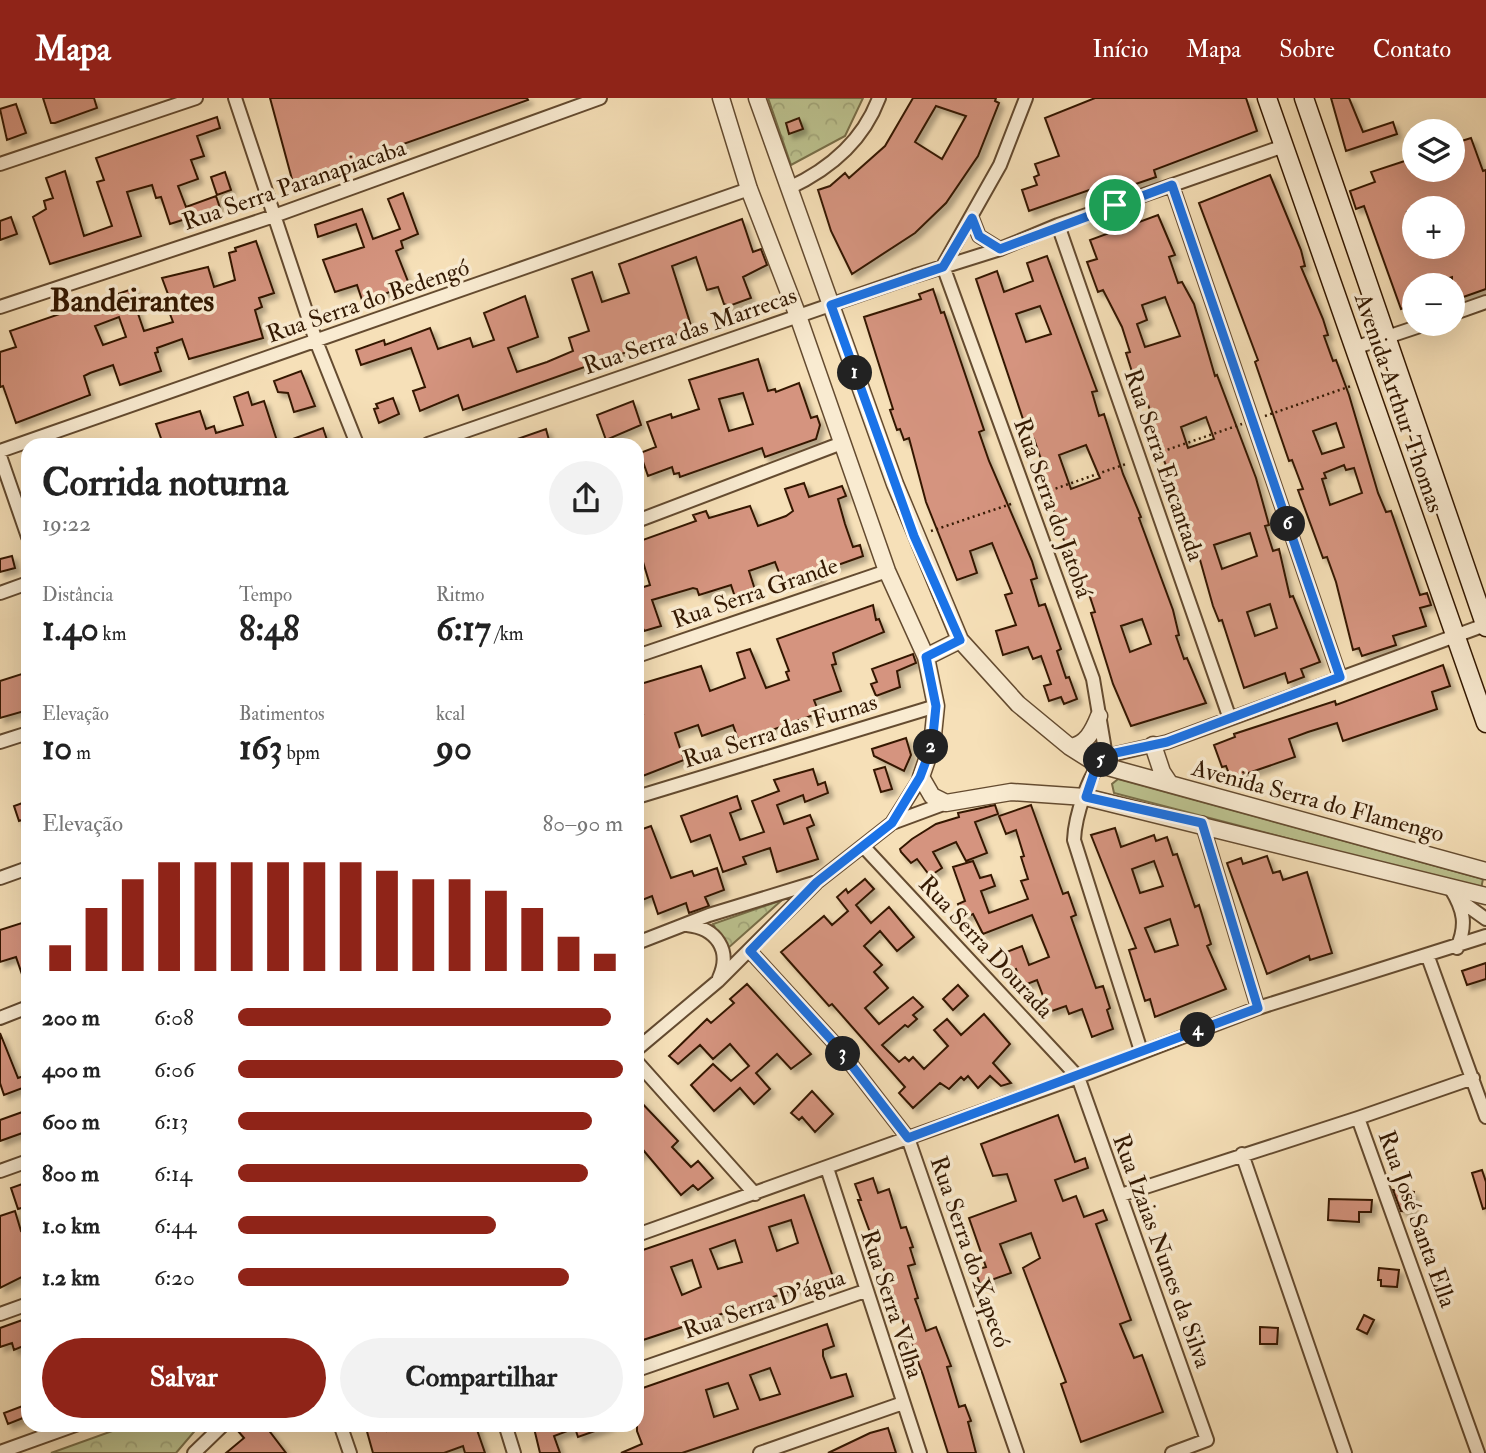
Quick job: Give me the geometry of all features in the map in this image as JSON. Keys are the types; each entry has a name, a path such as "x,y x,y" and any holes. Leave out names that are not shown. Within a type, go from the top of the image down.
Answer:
{"main road":[{"name":"Avenida Arthur Thomas","path":"1267,98 1486,723"},
{"name":"Avenida Arthur Thomas","path":"1304,98 1485,626"}],"street":[{"path":"0,164 195,98"},
{"path":"235,98 316,341 355,438"},
{"name":"Rua Serra Paranapiacaba","path":"0,307 274,216 600,98"},
{"path":"644,1043 718,981 817,882 892,823 920,777 932,745 936,706 926,657 887,571 798,316 749,189 721,98"},
{"name":"Avenida Serra do Flamengo","path":"757,98 914,536 960,640 1018,704 1069,747 1102,760 1170,784 1486,871"},
{"path":"789,188 814,176 839,158 872,118 879,98"},
{"path":"943,267 1000,165 1027,98"},
{"name":"Rua Serra das Marrecas","path":"445,438 1000,249 1058,225 1284,146"},
{"path":"1172,185 1340,677"},
{"name":"Rua Serra do Bedengó","path":"45,438 749,189"},
{"path":"972,218 979,236 1000,249"},
{"name":"Rua Serra Encantada","path":"1058,225 1230,719"},
{"name":"Rua Serra do Jatobá","path":"943,267 1093,679 1102,760"},
{"path":"1465,309 1486,302"},
{"path":"1354,348 1402,333"},
{"path":"644,518 842,443"},
{"name":"Rua Serra do Bedengó","path":"0,454 21,446"},
{"path":"0,454 21,516"},
{"name":"Rua Serra Grande","path":"644,654 887,571"},
{"path":"0,593 21,586"},
{"path":"1141,1051 1074,840 1074,821 1102,760 1230,719 1454,635 1485,626"},
{"path":"926,657 960,640"},
{"name":"Rua Serra das Furnas","path":"644,795 936,706"},
{"path":"1069,747 1079,746 1088,738 1099,716"},
{"path":"0,742 21,735"},
{"path":"1153,745 1162,772 1170,784"},
{"path":"920,777 932,796 946,803"},
{"name":"Avenida Serra do Flamengo","path":"892,823 946,803 1011,792 1086,797 1202,823 1454,894 1486,896"},
{"path":"1202,823 1258,1008"},
{"name":"Rua Serra Dourada","path":"863,846 1078,1077"},
{"path":"0,878 21,870"},
{"path":"644,940 817,882"},
{"path":"1454,894 1486,919"},
{"path":"1454,894 1464,921 1463,933 1457,947"},
{"path":"687,925 701,926 717,938 724,962 718,981"},
{"path":"644,1233 1078,1077 1258,1008 1429,957 1486,936"},
{"name":"Rua Serra do Xapecó","path":"750,951 836,1045 908,1138 1017,1453"},
{"path":"1429,957 1486,1117"},
{"path":"0,1018 21,1010"},
{"path":"644,1070 755,1194"},
{"name":"Rua Izaias Nunes da Silva","path":"1078,1077 1207,1440 1172,1453"},
{"path":"1121,1195 1472,1078"},
{"name":"Rua José Santa Ella","path":"1358,1118 1478,1453"},
{"path":"1242,1154 1345,1453"},
{"path":"0,1171 21,1164"},
{"name":"Rua Serra Velha","path":"827,1168 920,1453"},
{"name":"Rua Serra D'água","path":"644,1368 865,1291"},
{"path":"0,1314 21,1306"},
{"path":"760,1453 903,1403"},
{"path":"0,1452 56,1432"},
{"path":"194,1453 211,1432"},
{"path":"343,1432 350,1453"},
{"path":"507,1432 514,1453"}],"green space":[{"path":"768,98 863,98 845,136 791,165"},
{"path":"1118,779 1483,879 1481,889 1114,793 1112,784"},
{"path":"782,900 727,949 713,924"},
{"path":"110,1432 194,1432 176,1453 51,1453"}],"building":[{"path":"43,98 94,98 97,108 51,123"},
{"path":"270,98 527,98 528,100 293,183"},
{"path":"913,98 996,98 995,101 999,103 978,156 946,203 915,233 852,274 831,231 818,190 830,186 845,173 849,178 885,146","holes":["936,106 966,116 942,159 915,142"]},
{"path":"1095,98 1246,98 1257,131 1154,170 1156,177 1124,188 1121,179 1029,211 1022,190 1037,185 1034,177 1039,175 1035,164 1059,156 1045,118"},
{"path":"1331,98 1349,98 1363,132 1393,122 1397,134 1346,151"},
{"path":"16,104 26,133 7,140 0,109"},
{"path":"217,117 220,128 197,136 204,156 191,160 198,179 178,186 186,207 216,196 220,208 170,224 161,197 156,198 152,185 127,192 141,236 50,264 33,217 46,209 44,201 53,198 46,178 65,171 84,236 112,226 97,182 104,180 96,158"},
{"path":"799,118 803,129 789,134 786,123"},
{"path":"1471,138 1483,171 1486,170 1486,289 1465,296 1465,273 1402,273 1401,309 1364,206 1356,209 1350,191 1375,182 1371,172 1402,162 1402,182 1465,182 1465,140"},
{"path":"225,172 231,190 217,195 211,177"},
{"path":"1270,175 1301,250 1305,266 1301,267 1323,319 1328,335 1324,336 1333,361 1336,360 1349,395 1378,493 1386,512 1391,511 1420,595 1427,593 1431,605 1420,608 1426,626 1393,636 1396,645 1362,656 1359,648 1353,650 1336,582 1327,557 1323,558 1298,490 1303,489 1292,460 1289,461 1255,362 1258,360 1199,203","holes":["1336,423 1344,447 1322,454 1313,431","1344,465 1346,470 1354,468 1362,493 1330,505 1322,479 1326,478 1324,473"]},
{"path":"403,193 418,234 401,241 403,248 396,251 409,284 363,303 357,285 335,292 323,260 364,247 356,224 318,237 315,225 362,209 373,239 400,229 388,199"},
{"path":"1158,215 1175,255 1169,257 1178,283 1182,282 1194,304 1215,376 1217,375 1256,478 1269,525 1265,526 1273,551 1279,549 1290,597 1293,596 1320,662 1301,669 1304,677 1288,683 1285,673 1244,688 1222,620 1219,621 1213,606 1197,549 1194,551 1188,536 1184,537 1174,506 1180,504 1151,425 1154,423 1146,398 1141,399 1133,375 1126,353 1130,352 1122,327 1103,290 1098,292 1087,262 1097,259 1090,240","holes":["1165,297 1180,336 1145,347 1137,324 1147,320 1142,305","1206,417 1214,439 1188,448 1181,427","1250,533 1257,556 1222,569 1214,545","1270,604 1277,628 1255,636 1247,612"]},
{"path":"11,217 17,234 0,240 0,221"},
{"path":"742,219 753,252 761,249 767,265 743,277 751,298 729,306 724,304 718,287 707,290 696,257 672,266 692,329 463,410 458,395 420,411 413,391 425,387 411,348 361,365 356,350 384,340 385,345 430,328 438,349 470,338 473,347 494,340 484,313 525,296 538,337 508,348 517,372 547,362 573,351 569,338 589,331 572,279 592,272 602,302 629,293 619,264"},
{"path":"256,241 274,293 259,298 262,307 255,310 263,338 189,359 182,339 157,348 158,352 155,353 161,371 120,385 113,365 90,373 84,376 90,395 16,423 3,386 0,387 0,352 16,347 10,331 135,288 139,301 134,302 144,331 173,322 167,306 172,305 162,278 208,267 214,287 235,280 229,253 236,251 235,248","holes":["119,317 126,337 103,345 95,326"]},
{"path":"1047,256 1097,391 1092,392 1099,416 1104,414 1173,610 1179,635 1176,636 1184,659 1187,658 1206,703 1131,726 1113,684 1091,613 1095,612 1087,588 1081,590 1038,464 1042,462 1034,439 1030,440 976,279 997,271 1004,292 1033,281 1027,263","holes":["1040,306 1051,334 1026,342 1016,314","1086,445 1100,478 1071,489 1059,455","1142,619 1151,644 1130,652 1121,626"]},
{"path":"933,289 941,313 944,312 984,430 979,432 989,461 1032,561 1037,578 1031,580 1039,606 1045,604 1061,649 1057,651 1066,678 1069,677 1077,699 1064,704 1061,697 1049,701 1044,686 1051,684 1041,656 1033,659 1028,647 1003,655 996,631 1016,625 1005,595 1012,593 992,543 970,551 977,573 957,580 926,502 909,438 904,440 900,429 897,430 890,410 893,409 864,317 921,299 919,294"},
{"path":"758,359 768,391 775,389 776,392 799,383 811,418 817,416 820,425 816,439 765,457 762,448 680,477 679,473 674,474 672,467 648,476 644,452 656,447 647,422 671,414 672,418 699,409 689,380","holes":["743,393 753,424 729,431 719,399"]},
{"path":"301,371 315,406 294,412 288,393 278,392 274,381"},
{"path":"248,392 252,405 264,401 276,438 161,438 156,424 200,411 206,429 214,426 216,433 243,425 234,397"},
{"path":"393,398 399,414 379,423 374,409 378,408 376,404"},
{"path":"633,401 641,425 605,438 597,415"},
{"path":"323,428 326,438 296,438"},
{"path":"546,429 548,438 520,438"},
{"path":"804,483 809,497 842,486 846,496 838,499 845,524 853,547 860,545 863,556 818,572 820,577 808,581 806,575 783,583 775,562 749,571 756,593 736,600 731,585 699,595 697,589 693,588 652,600 661,626 644,631 644,587 650,585 644,565 644,540 696,521 693,515 706,511 709,518 750,506 758,526 786,516 793,511 785,489"},
{"path":"12,556 15,568 0,572 0,559"},
{"path":"873,605 876,620 879,619 884,632 833,653 836,664 832,665 841,691 814,700 819,713 739,742 733,725 702,736 698,725 675,733 684,760 644,775 644,683 701,666 710,691 745,678 737,653 750,649 766,688 789,680 786,672 789,671 777,639"},
{"path":"913,654 916,663 897,671 900,687 876,696 871,684 877,682 872,669"},
{"path":"1443,665 1450,686 1432,692 1437,709 1343,741 1337,723 1308,732 1289,739 1295,757 1231,779 1226,766 1222,767 1214,745 1235,737 1234,734 1335,701 1336,705"},
{"path":"21,674 21,712 0,718 0,681"},
{"path":"906,738 911,755 904,771 874,756 872,749"},
{"path":"885,767 892,789 881,792 874,770"},
{"path":"813,769 818,785 825,782 828,793 805,802 803,795 777,805 784,824 810,815 814,825 807,828 818,859 777,872 770,848 743,857 746,864 723,872 710,835 691,842 681,816 737,796 741,809 730,813 740,840 764,832 752,801 779,791 774,780"},
{"path":"21,804 21,820 19,821 14,806"},
{"path":"995,805 998,814 975,822 987,853 966,861 956,842 933,852 942,868 930,876 917,859 911,863 901,852 900,849 912,839 936,824 959,817 958,813"},
{"path":"1031,805 1063,894 1068,892 1076,915 1071,917 1096,988 1103,986 1110,1008 1107,1010 1113,1029 1092,1037 1082,1009 1069,1014 1066,1006 1049,1012 1037,980 1022,986 1016,969 1010,971 1004,953 1022,946 1029,965 1049,957 1032,915 983,934 973,914 963,918 958,904 965,901 953,867 973,861 980,878 991,875 995,886 981,891 989,913 1028,899 1021,881 1028,879 1016,830 1006,834 999,816"},
{"path":"651,826 671,878 692,871 694,876 717,868 724,890 705,897 709,906 689,913 686,903 658,914 652,896 644,899 644,828"},
{"path":"1115,828 1121,847 1154,835 1156,841 1167,837 1173,855 1177,854 1195,907 1199,905 1211,944 1207,946 1226,989 1155,1017 1150,999 1145,1001 1129,950 1136,948 1091,835","holes":["1154,861 1163,886 1140,893 1132,869","1170,919 1178,945 1155,952 1145,928"]},
{"path":"1267,856 1273,873 1280,871 1283,880 1307,872 1332,953 1310,960 1309,956 1267,974 1227,863 1241,858 1243,864"},
{"path":"865,879 874,889 856,905 871,923 889,907 914,937 897,951 880,931 864,946 882,965 874,972 888,988 865,1008 879,1024 913,997 923,1007 913,1015 917,1019 908,1027 905,1025 882,1045 899,1062 905,1057 909,1061 913,1057 924,1069 948,1046 934,1030 947,1019 961,1035 984,1014 1010,1044 993,1063 1011,1083 1001,1086 990,1076 978,1088 968,1076 964,1080 961,1077 949,1089 940,1083 913,1108 899,1093 905,1087 832,1004 829,1006 781,952 824,916 832,925 848,911 837,897 846,889 848,893"},
{"path":"21,923 21,972 16,957 0,962 0,930"},
{"path":"1486,963 1486,979 1467,985 1462,971"},
{"path":"747,984 811,1054 791,1069 777,1054 756,1073 770,1089 754,1104 740,1088 714,1111 691,1085 713,1064 731,1081 749,1066 730,1044 713,1059 700,1045 678,1064 669,1056 707,1019 711,1023 734,1003 730,999"},
{"path":"958,985 968,996 953,1010 943,999"},
{"path":"0,1033 18,1078 21,1077 21,1089 4,1095 0,1083"},
{"path":"812,1091 833,1114 815,1132 802,1117 799,1120 791,1113"},
{"path":"644,1105 678,1141 672,1147 691,1167 698,1161 713,1178 698,1190 693,1185 681,1195 644,1151"},
{"path":"21,1112 21,1134 0,1141 0,1120"},
{"path":"1058,1115 1075,1162 1085,1158 1088,1168 1055,1180 1063,1201 1076,1196 1084,1217 1103,1210 1107,1220 1096,1224 1131,1320 1120,1324 1134,1358 1142,1355 1163,1412 1081,1442 1061,1384 1066,1382 1023,1268 1040,1258 1031,1233 1000,1244 1011,1273 980,1284 975,1270 986,1267 969,1218 1016,1201 1007,1174 993,1176 981,1144"},
{"path":"1482,1170 1486,1182 1486,1208 1483,1209 1472,1173"},
{"path":"873,1178 878,1193 889,1189 901,1228 906,1227 913,1247 910,1248 915,1264 908,1266 918,1298 915,1299 926,1331 936,1327 951,1366 947,1367 959,1407 965,1405 971,1421 968,1422 976,1453 948,1453 923,1375 858,1200 861,1200 855,1184"},
{"path":"21,1184 21,1208 18,1209 11,1188"},
{"path":"1393,1190 1414,1192 1412,1212 1401,1211"},
{"path":"804,1195 833,1277 644,1340 644,1250","holes":["791,1220 798,1243 777,1251 769,1227","735,1240 742,1262 718,1269 710,1249","692,1260 701,1287 682,1295 671,1267"]},
{"path":"1329,1199 1372,1200 1371,1212 1359,1212 1359,1222 1328,1220"},
{"path":"15,1211 21,1231 21,1278 0,1288 0,1216"},
{"path":"1379,1268 1399,1270 1397,1287 1381,1286 1381,1280 1378,1280"},
{"path":"1364,1315 1374,1320 1367,1334 1357,1329"},
{"path":"21,1320 21,1347 14,1350 12,1343 0,1347 0,1328"},
{"path":"827,1324 834,1346 823,1350 823,1356 831,1378 846,1374 853,1396 682,1453 621,1453 642,1444 637,1432 644,1432 644,1388","holes":["770,1368 780,1394 760,1400 750,1375","728,1383 738,1409 714,1417 706,1390"]},
{"path":"1260,1327 1278,1328 1277,1344 1260,1344"},
{"path":"21,1407 21,1419 8,1424 4,1413"},
{"path":"888,1428 896,1453 828,1453 870,1433"},
{"path":"239,1432 270,1432 286,1453 226,1453 244,1438"},
{"path":"367,1432 478,1432 485,1453 465,1453 463,1446 444,1453 373,1453"},
{"path":"535,1432 564,1432 554,1436 560,1453 540,1453"},
{"path":"576,1432 592,1432 578,1437"}],"district":[{"name":"Bandeirantes","path":"132,301"}],"route":[{"path":"1172,185 1340,677 1167,742 1106,755 1097,764 1086,797 1202,823 1258,1008 908,1138 836,1045 750,951 817,882 892,823 920,777 932,745 936,706 926,657 960,640 914,536 831,305 943,267 972,218 979,236 1000,249 1115,205 1172,185"}]}
